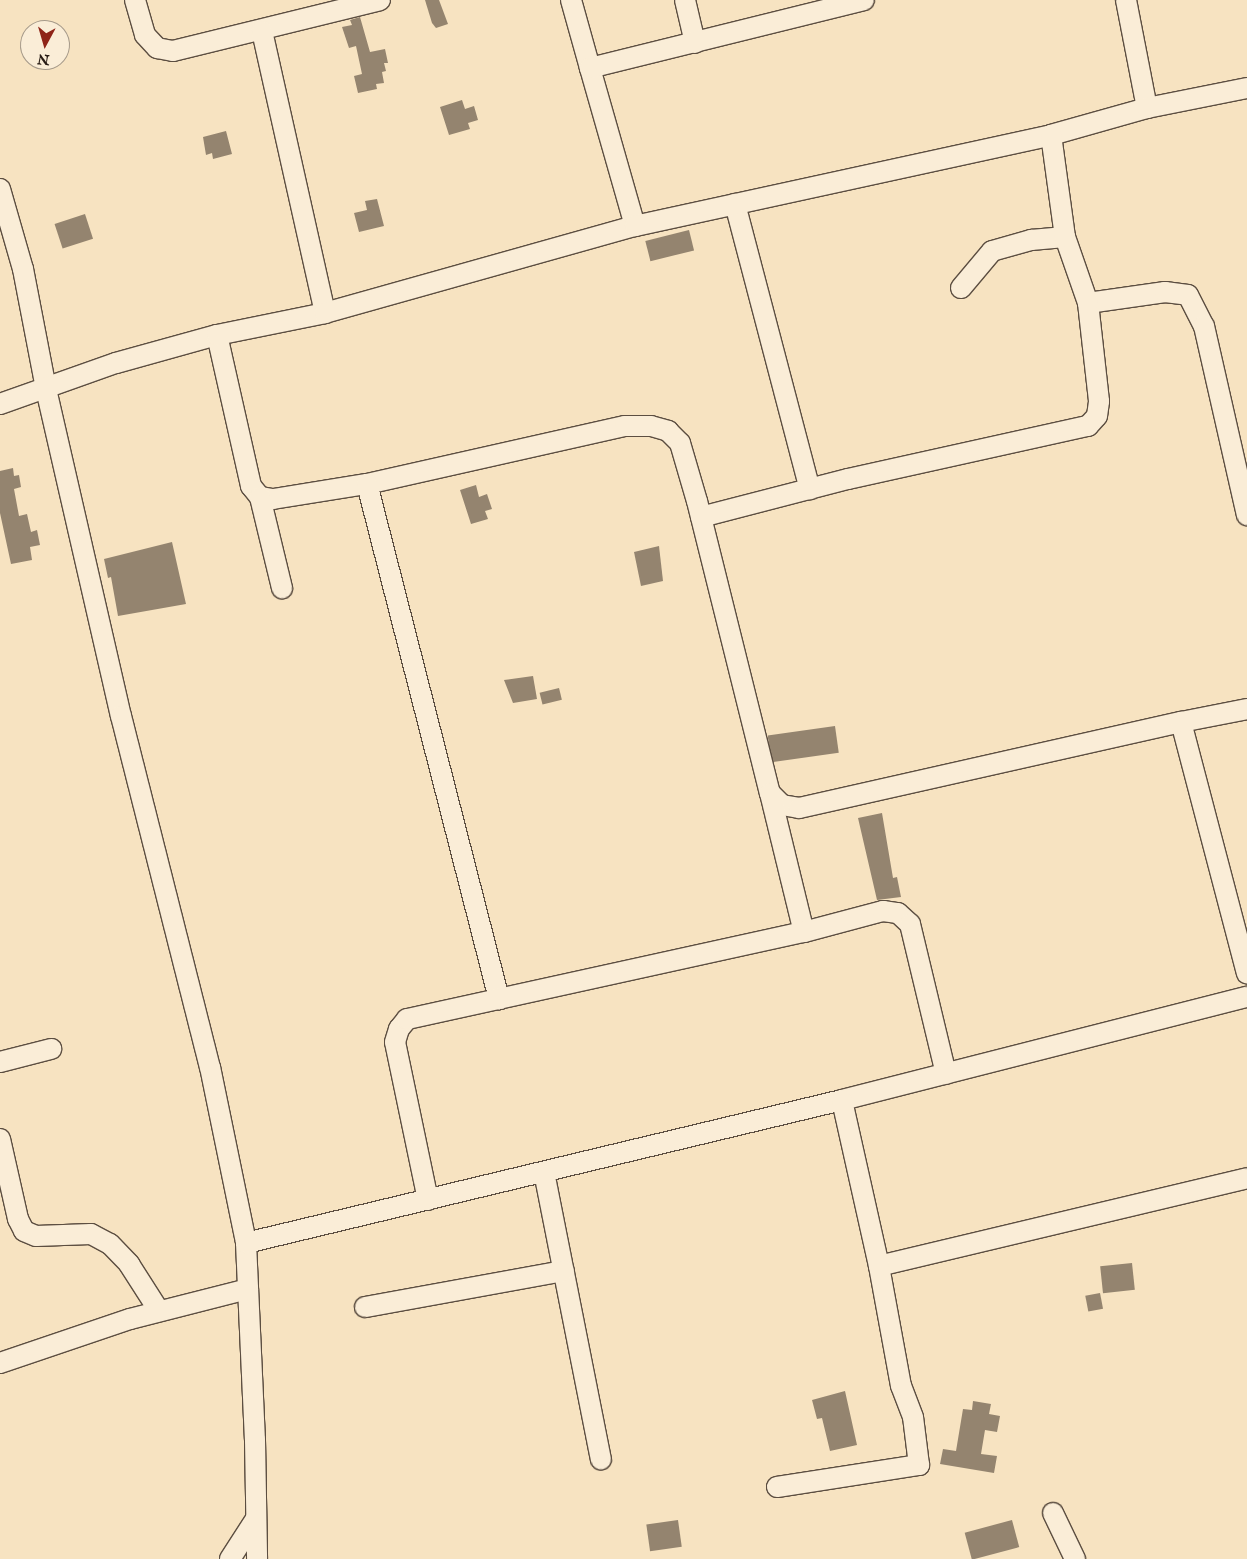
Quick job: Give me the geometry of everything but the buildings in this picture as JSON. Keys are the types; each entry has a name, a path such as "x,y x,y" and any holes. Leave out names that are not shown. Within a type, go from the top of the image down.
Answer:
{"street":[{"path":"135,0 145,35 163,50 262,31 380,0"},
{"path":"571,0 634,226"},
{"path":"684,0 695,43"},
{"path":"590,68 864,0"},
{"path":"1126,0 1148,108"},
{"path":"262,31 325,313"},
{"path":"0,404 46,389 84,372 217,335 325,313 634,226 1051,135 1148,108 1247,88"},
{"path":"701,517 810,489 1088,426 1097,416 1099,401 1088,303 1065,236 1051,135"},
{"path":"0,189 23,269 46,389 121,716 210,1067 246,1243 256,1440 255,1520 257,1559"},
{"path":"735,204 810,489"},
{"path":"961,288 992,251 1031,240 1065,236"},
{"path":"1088,303 1166,292 1188,295 1204,326 1247,515"},
{"path":"217,335 251,486 260,497 282,588"},
{"path":"260,497 273,499 366,484 625,426 651,426 668,431 680,443 701,517 804,932"},
{"path":"366,484 499,999"},
{"path":"770,793 782,805 799,808 1181,722 1247,709"},
{"path":"1181,722 1247,974"},
{"path":"428,1200 395,1042 398,1029 407,1019 804,932 883,911 898,913 910,924 946,1074"},
{"path":"246,1243 842,1100 1247,998"},
{"path":"0,1062 51,1049"},
{"path":"776,1487 919,1465 913,1418 901,1386 879,1266 842,1100"},
{"path":"0,1139 18,1219 24,1231 36,1236 91,1234 110,1244 129,1264 159,1311"},
{"path":"544,1172 601,1459"},
{"path":"879,1266 1247,1178"},
{"path":"365,1307 564,1271"},
{"path":"0,1363 159,1311 248,1290"},
{"path":"1053,1513 1075,1559"},
{"path":"230,1559 255,1520"}]}
